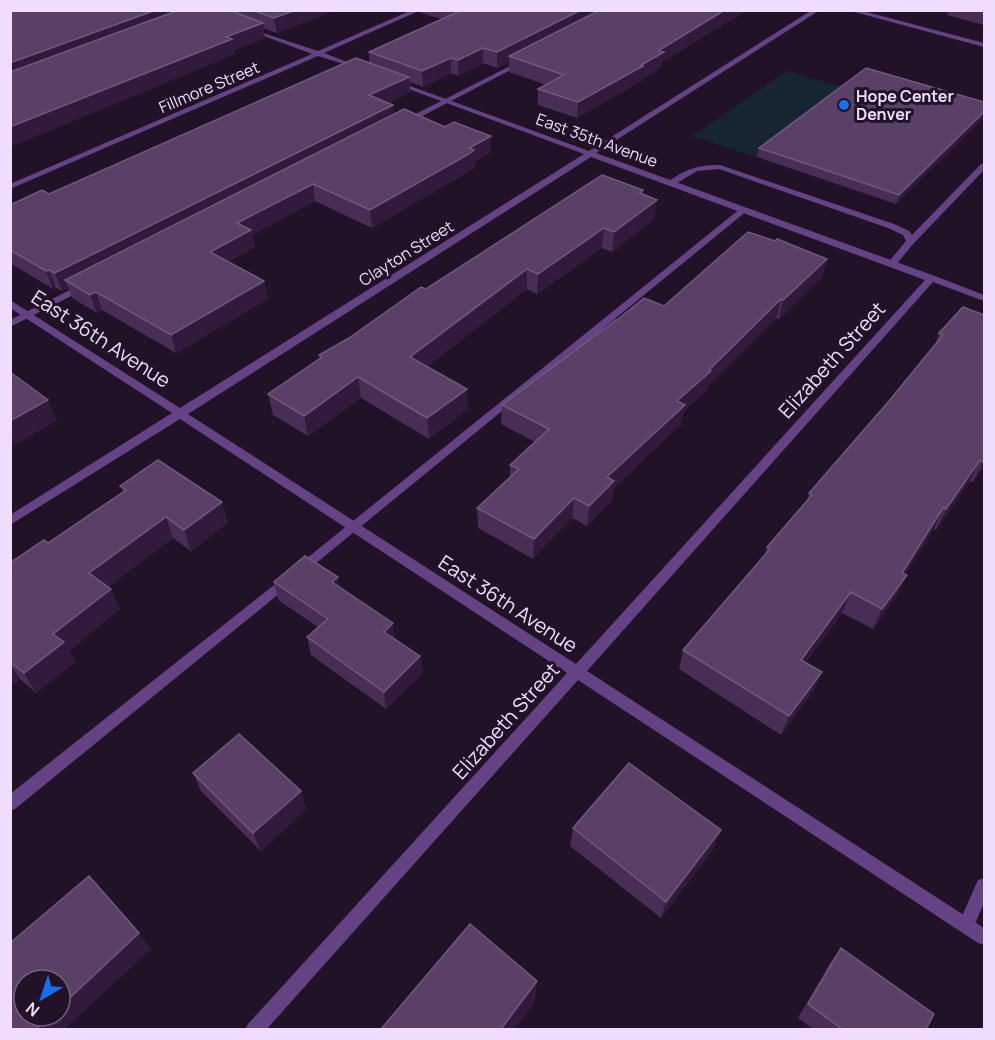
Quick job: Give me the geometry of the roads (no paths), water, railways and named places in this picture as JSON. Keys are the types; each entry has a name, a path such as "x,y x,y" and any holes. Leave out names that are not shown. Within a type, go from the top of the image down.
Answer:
{"street":[{"name":"Fillmore Street","path":"10,187 418,10"},
{"name":"Clayton Street","path":"10,521 817,10"},
{"path":"850,10 984,45"},
{"path":"241,25 363,70"},
{"path":"392,128 529,58"},
{"name":"East 35th Avenue","path":"384,78 984,298"},
{"path":"671,183 704,165 720,167 891,226 906,233 911,241"},
{"path":"892,264 911,241 984,166"},
{"path":"10,804 744,210"},
{"name":"Elizabeth Street","path":"254,1029 932,278"},
{"path":"10,324 90,283"},
{"name":"East 36th Avenue","path":"10,303 984,937"},
{"path":"966,925 984,886"}],"place":[{"name":"Hope Center Denver","path":"844,105"}]}
